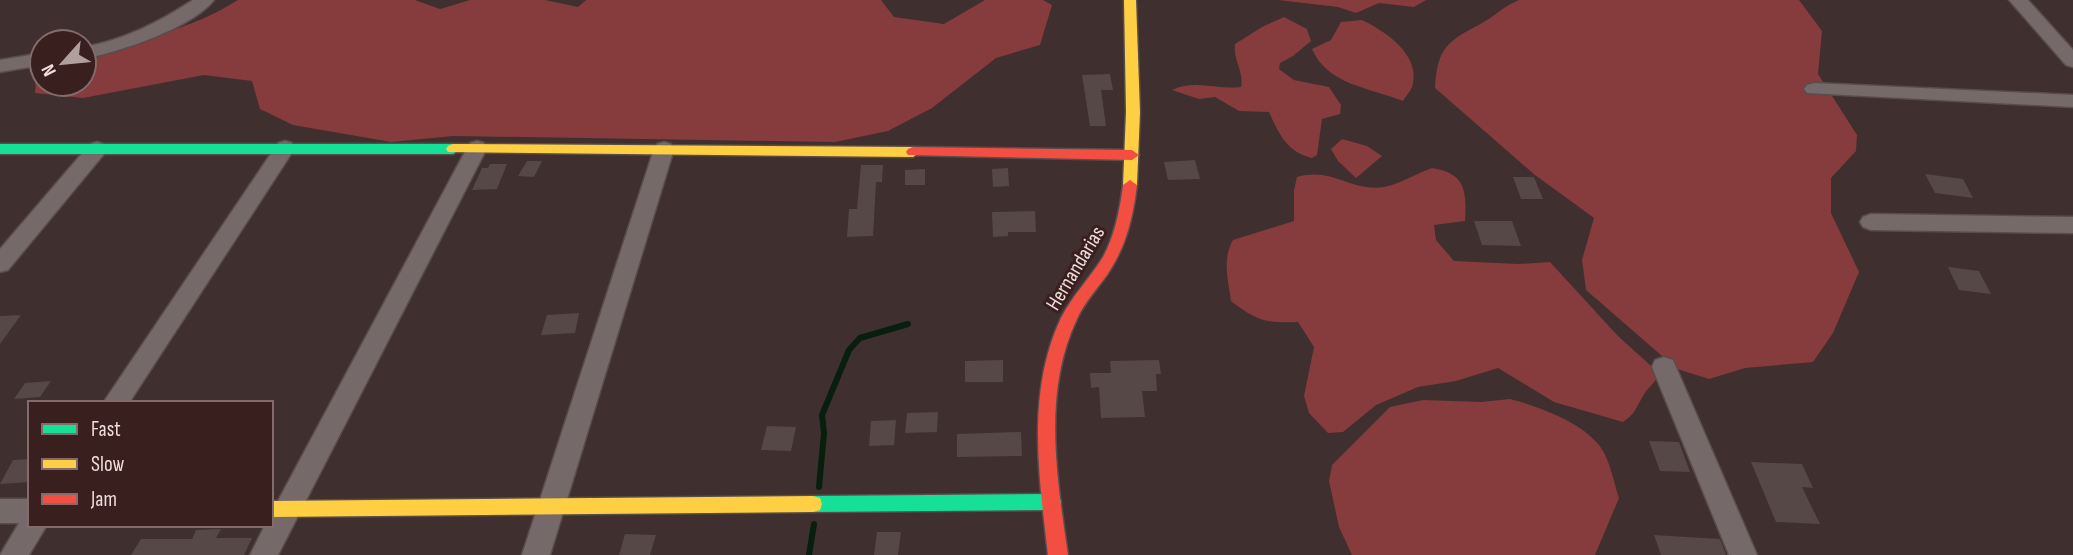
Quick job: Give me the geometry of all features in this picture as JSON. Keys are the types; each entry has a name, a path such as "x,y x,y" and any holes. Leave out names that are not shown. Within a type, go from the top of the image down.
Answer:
{"street":[{"path":"98,50 117,47 145,36 205,0"},
{"name":"Hernandarias","path":"1058,555 1052,502 1050,379 1055,347 1068,318 1117,244 1124,226 1132,155 1130,0"},
{"path":"2018,0 2073,61"},
{"path":"0,66 28,61"},
{"path":"1814,89 2073,101"},
{"path":"116,401 285,148"},
{"path":"0,149 477,148 1132,155"},
{"path":"264,555 280,509 477,148"},
{"path":"0,264 97,149"},
{"path":"536,555 664,149"},
{"path":"1871,222 2073,225"},
{"path":"1664,367 1743,555"},
{"path":"280,509 1052,502"},
{"path":"0,511 28,511"},
{"path":"13,555 32,527"}],"shaded area":[{"path":"238,0 415,0 440,9 470,0 545,0 578,7 586,0 881,0 894,17 944,24 985,0 1043,0 1052,5 1040,45 996,58 932,108 888,131 835,142 453,136 391,142 293,125 260,109 252,81 204,75 98,95 98,47 164,33 219,11"},
{"path":"1278,0 1426,0 1414,7 1379,3 1356,13 1338,7"},
{"path":"1519,0 1799,0 1822,31 1818,74 1857,135 1856,151 1831,178 1831,213 1859,272 1833,333 1813,362 1745,368 1709,379 1677,369 1586,290 1582,260 1594,218 1535,175 1435,88 1439,63 1447,46"},
{"path":"1284,17 1307,29 1311,41 1280,63 1279,69 1294,80 1329,87 1341,105 1340,114 1322,119 1317,155 1312,158 1290,147 1280,135 1269,112 1239,111 1215,97 1199,99 1172,90 1189,85 1241,87 1235,44"},
{"path":"1362,20 1391,38 1407,55 1414,75 1412,87 1403,101 1339,78 1319,61 1312,49 1331,40 1341,22"},
{"path":"1342,139 1367,146 1382,156 1356,178 1338,161 1331,149"},
{"path":"1432,168 1451,174 1462,185 1464,192 1465,221 1434,225 1436,240 1454,261 1518,264 1550,262 1618,336 1660,374 1627,419 1623,422 1554,402 1498,368 1456,381 1418,387 1376,405 1343,432 1328,433 1309,413 1304,396 1314,347 1298,322 1262,319 1231,301 1227,262 1233,240 1294,221 1294,190 1297,177 1321,175 1372,188 1396,183"},
{"path":"1510,399 1548,411 1574,425 1586,432 1603,451 1619,498 1595,555 1352,555 1339,527 1329,481 1332,465 1390,407 1423,400 1481,402"}],"building":[{"path":"1110,74 1113,90 1101,90 1106,126 1090,126 1082,75"},
{"path":"1195,160 1200,179 1168,180 1164,162"},
{"path":"527,161 542,161 534,177 518,176"},
{"path":"490,164 507,164 497,189 472,190 482,168 488,168"},
{"path":"861,165 883,165 882,182 876,182 873,236 847,237 849,209 857,209"},
{"path":"1008,168 1009,186 993,187 992,169"},
{"path":"925,169 925,185 905,185 905,170"},
{"path":"1925,174 1963,179 1973,198 1935,193"},
{"path":"1513,177 1534,177 1543,199 1521,199"},
{"path":"1035,211 1036,232 1008,232 1008,236 993,237 992,212"},
{"path":"1474,221 1512,221 1521,246 1482,245"},
{"path":"1948,267 1979,271 1991,294 1959,290"},
{"path":"579,313 575,333 541,335 547,315"},
{"path":"21,315 0,344 0,316"},
{"path":"1003,360 1003,382 965,382 965,361"},
{"path":"1159,360 1161,374 1156,374 1157,391 1142,391 1145,417 1101,418 1099,387 1091,388 1090,373 1111,373 1110,361"},
{"path":"51,381 40,397 14,399 25,383"},
{"path":"938,412 937,432 905,433 907,413"},
{"path":"896,420 894,445 869,446 871,421"},
{"path":"767,426 796,427 791,451 761,450"},
{"path":"1021,432 1022,456 957,457 957,434"},
{"path":"1649,441 1679,442 1690,472 1660,471"},
{"path":"28,459 28,482 0,484 13,460"},
{"path":"1751,462 1802,464 1813,488 1802,487 1820,524 1776,522"},
{"path":"221,529 216,538 252,538 244,555 131,555 141,539 192,539 196,530"},
{"path":"877,532 901,532 898,555 874,555"},
{"path":"625,534 656,535 650,555 619,555"},
{"path":"1654,535 1720,539 1726,555 1661,555"}],"waterway":[{"path":"819,487 824,433 822,415 849,350 860,338 908,324"},
{"path":"809,555 814,524"}],"traffic: fast":[{"path":"0,149 453,149"},
{"path":"813,504 1052,502"}],"traffic: slow":[{"path":"1130,0 1133,112 1130,185"},
{"path":"453,149 913,152"},
{"path":"273,509 813,504"}],"traffic: jam":[{"path":"913,152 1132,155"},
{"path":"1058,555 1048,466 1051,373 1058,344 1069,318 1117,243 1130,185"}]}
